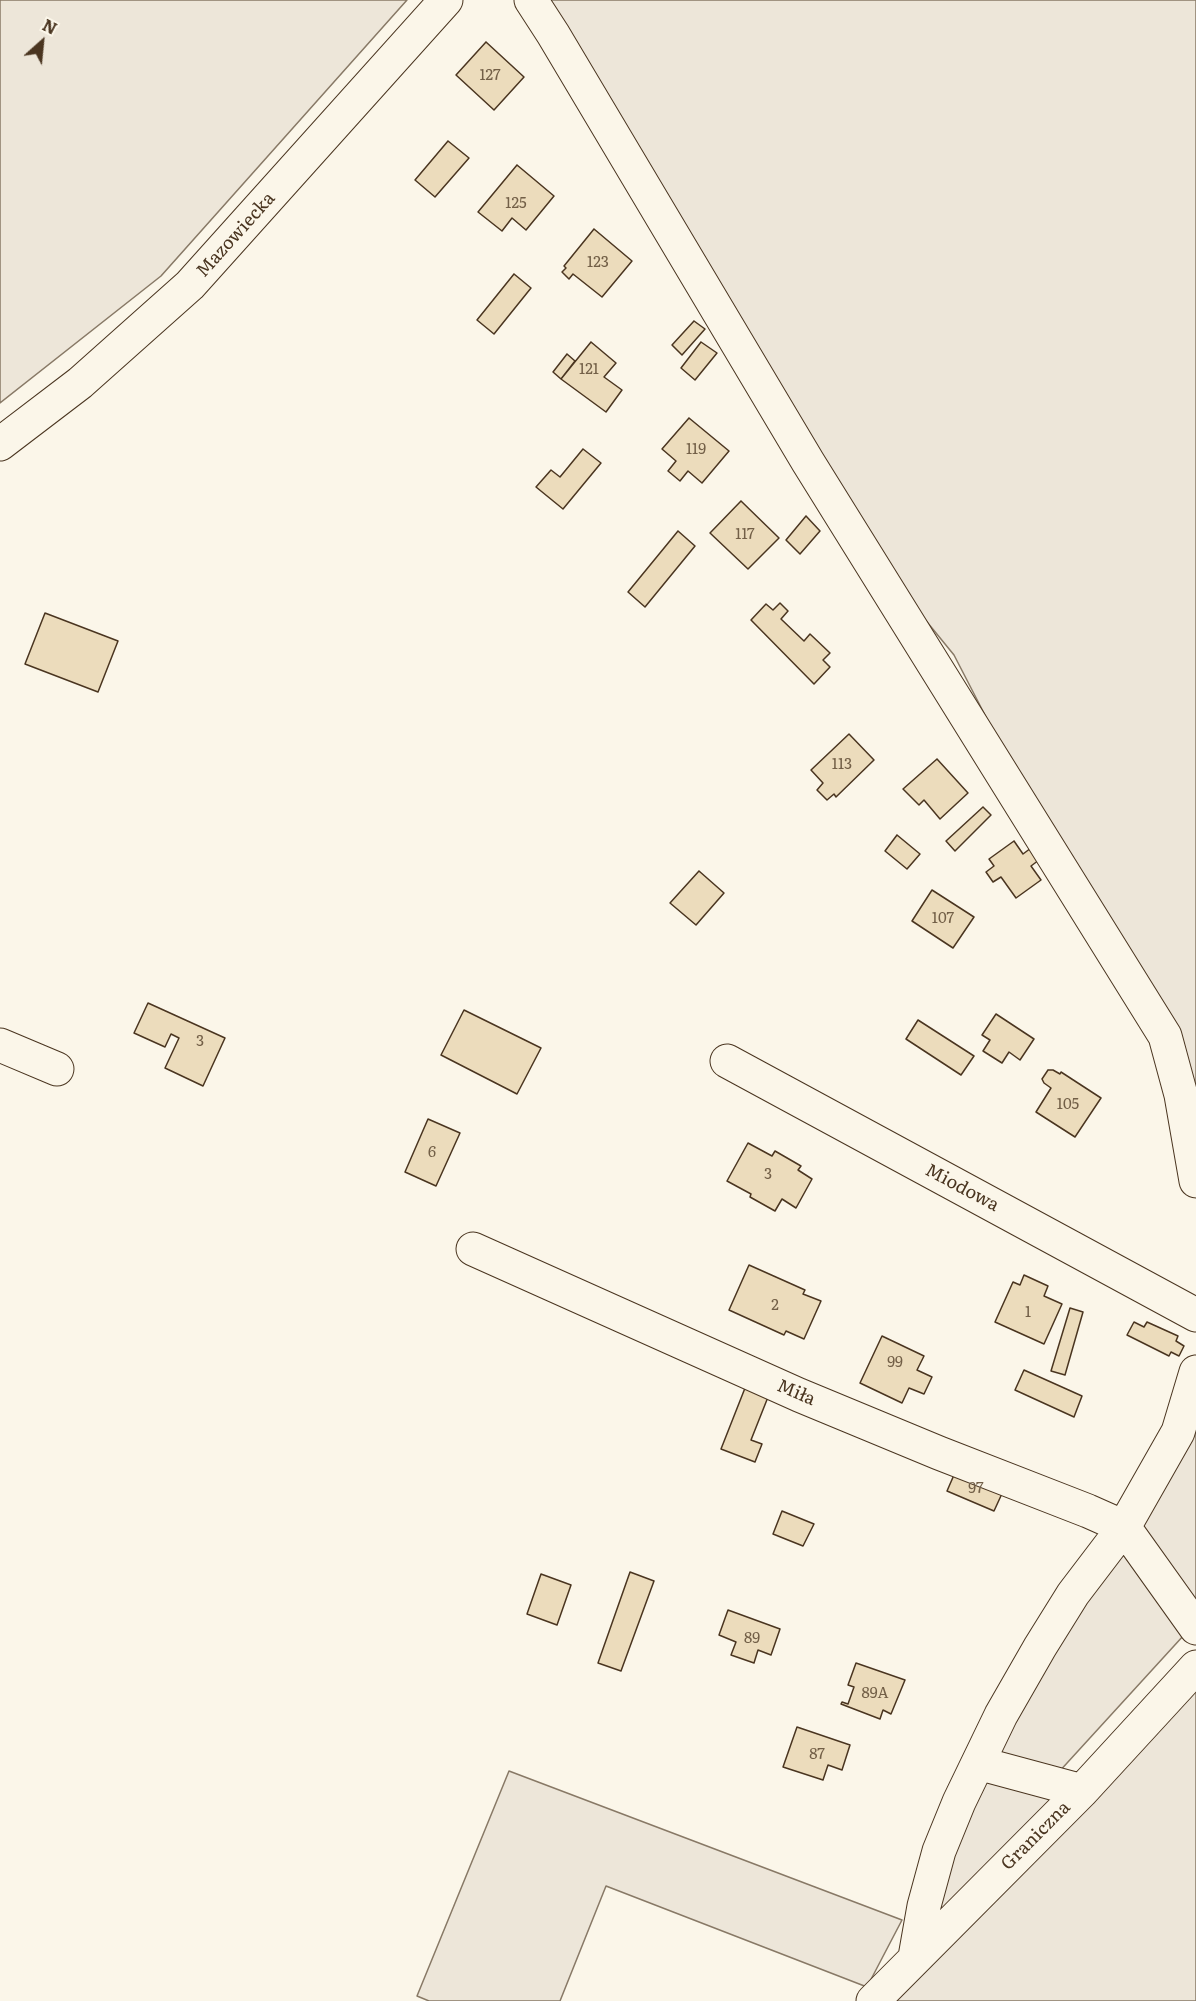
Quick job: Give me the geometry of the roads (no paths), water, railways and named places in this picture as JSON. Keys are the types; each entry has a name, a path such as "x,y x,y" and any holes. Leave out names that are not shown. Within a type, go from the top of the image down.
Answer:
{"street":[{"name":"Mazowiecka","path":"0,444 80,383 190,285 446,0"},
{"path":"531,0 808,462 1166,1036 1181,1095 1196,1181"},
{"path":"0,1045 57,1069"},
{"name":"Miodowa","path":"727,1061 1196,1316"},
{"name":"Miła","path":"473,1249 799,1395 1124,1527"},
{"path":"915,1957 924,1906 939,1851 1001,1715 1073,1594 1124,1527 1178,1432 1196,1372"},
{"path":"1124,1527 1196,1628"},
{"name":"Graniczna","path":"873,2001 1082,1791 1196,1667"},
{"path":"978,1763 1082,1791"}]}
